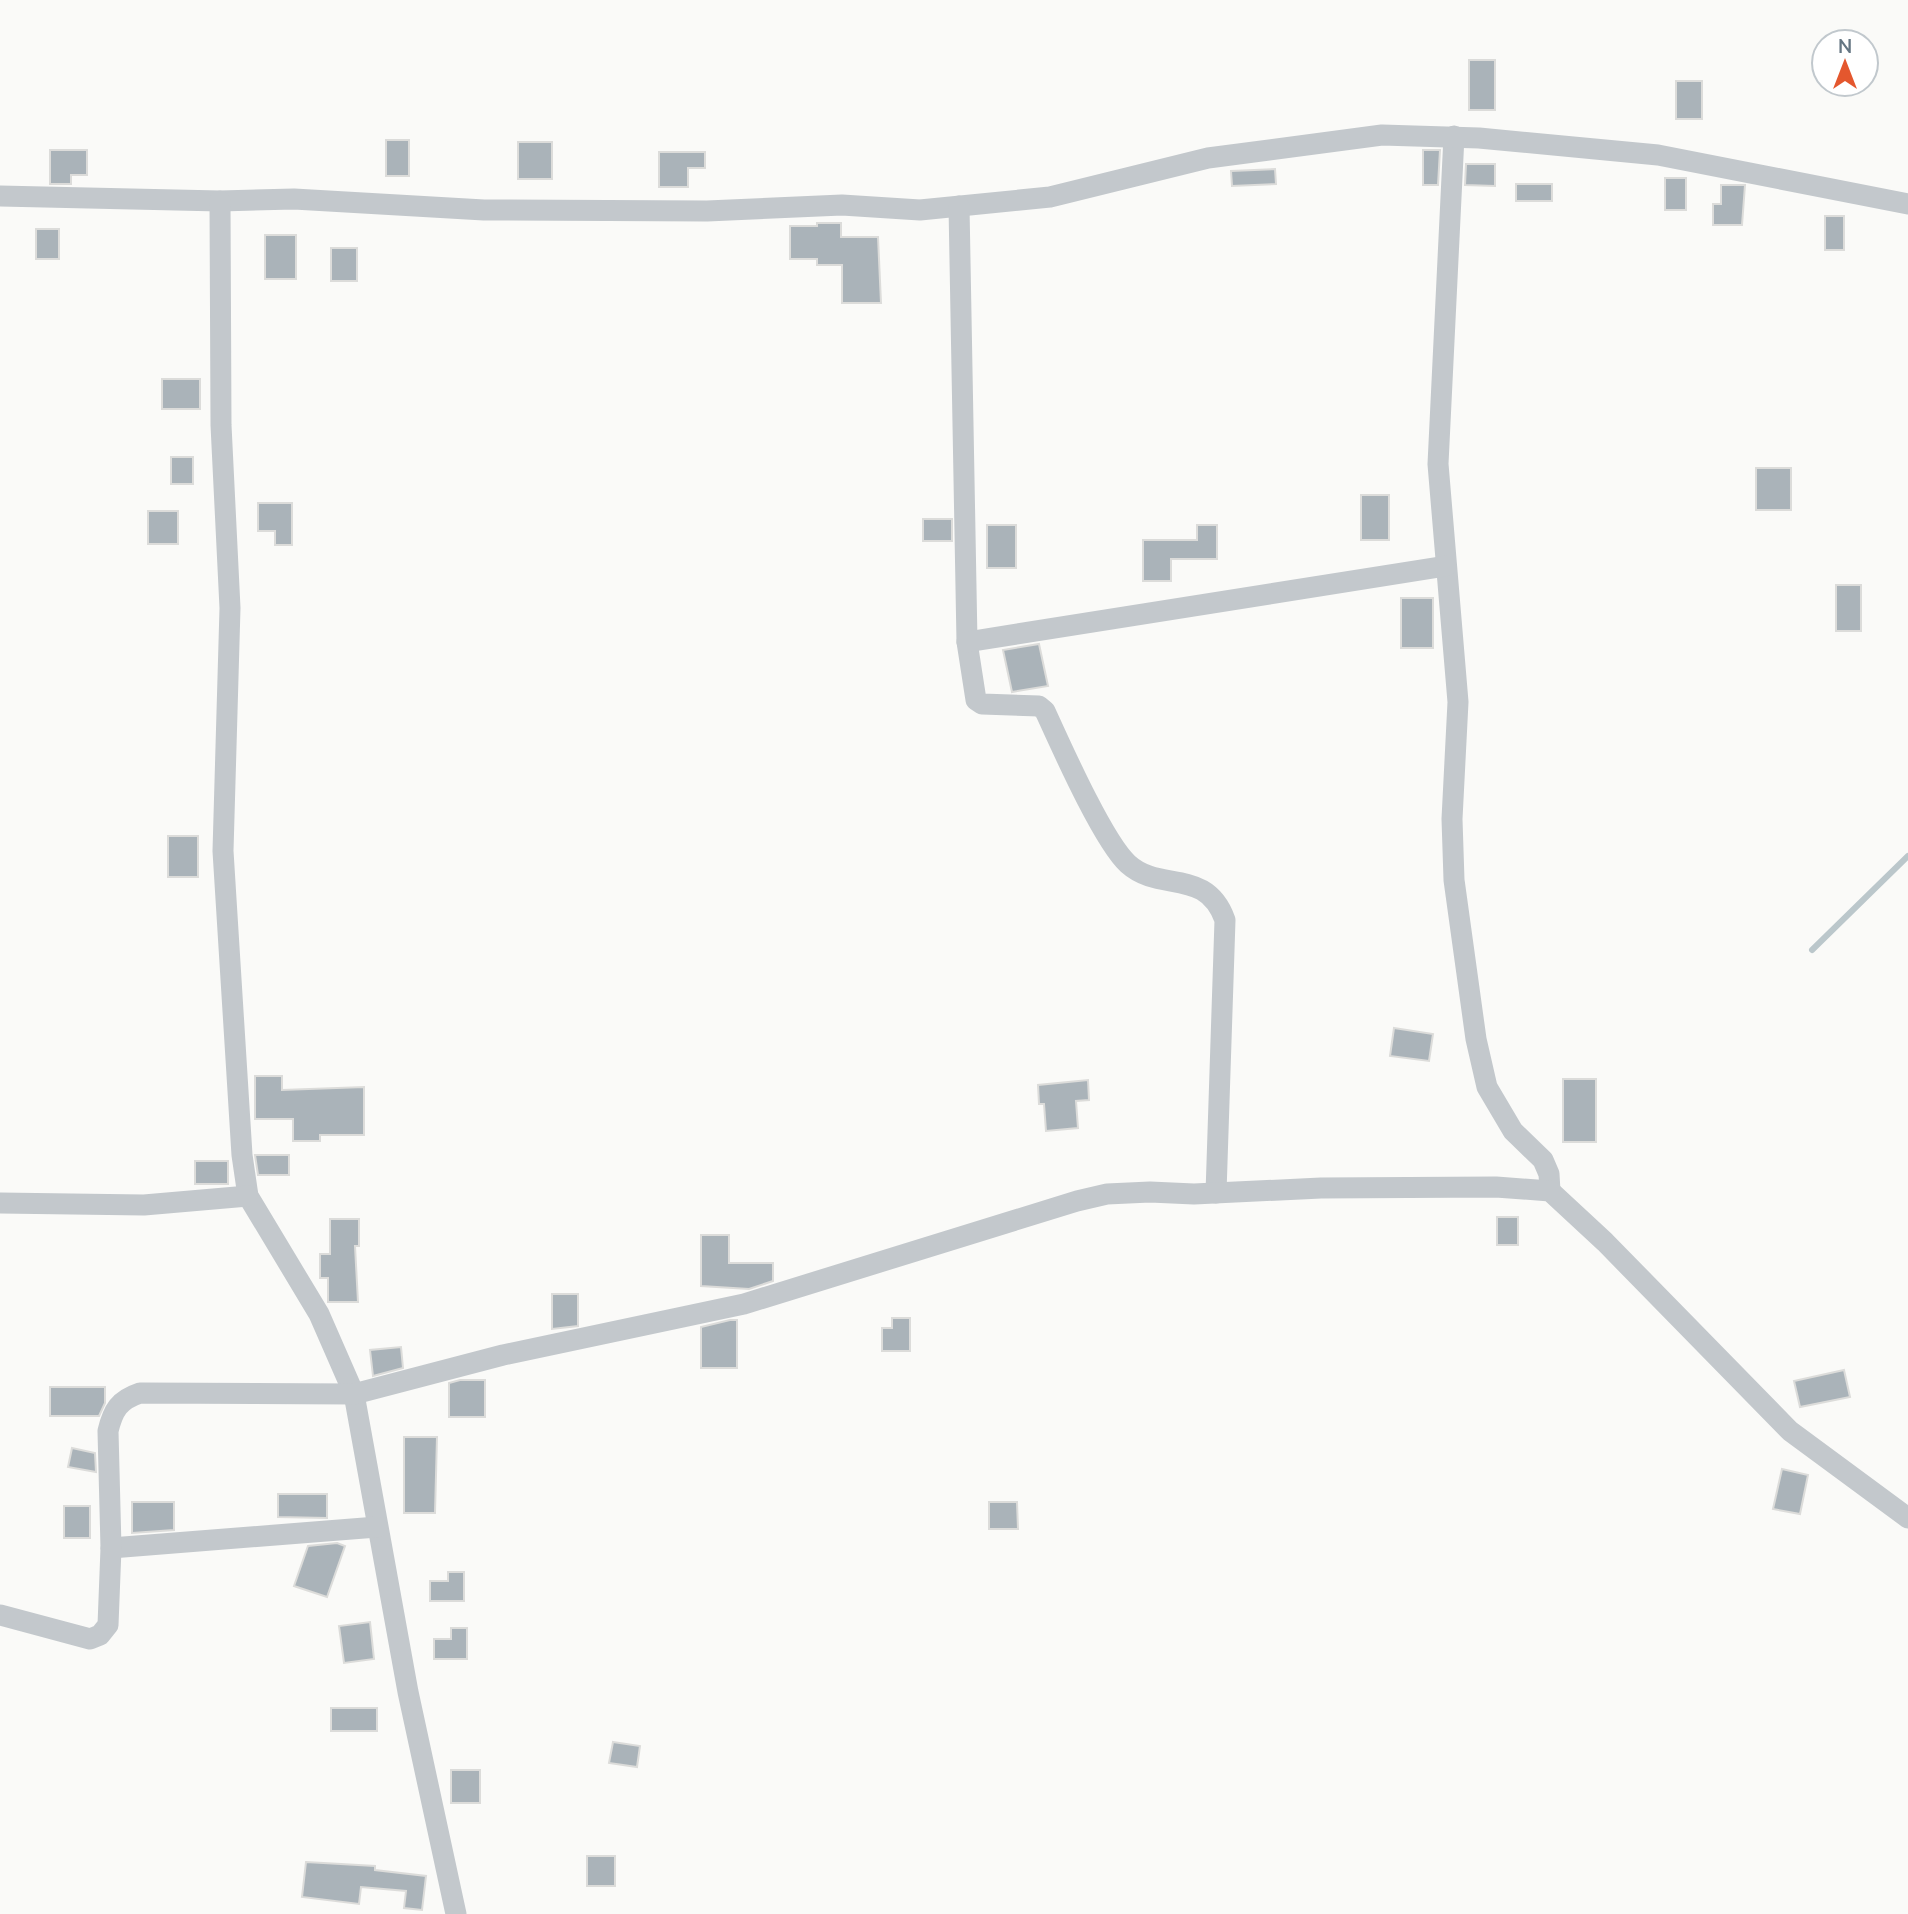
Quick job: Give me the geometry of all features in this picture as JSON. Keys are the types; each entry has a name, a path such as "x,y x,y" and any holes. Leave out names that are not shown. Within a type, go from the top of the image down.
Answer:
{"street":[{"path":"0,197 220,201 294,199 484,210 707,211 842,205 920,210 1050,197 1208,158 1381,135 1454,136 1658,155 1908,204"},
{"path":"1454,136 1438,464 1458,702 1452,819 1454,880 1476,1039 1487,1087 1513,1131 1543,1160 1549,1174 1550,1191"},
{"path":"220,201 221,425 230,608 223,851 242,1155 248,1196 319,1314 354,1394 408,1692 456,1914"},
{"path":"959,206 967,642 976,700 982,704 1039,706 1045,711 1112,845 1129,865 1159,878 1204,889 1219,902 1226,920 1216,1193"},
{"path":"967,642 1446,566"},
{"path":"0,1615 90,1639 100,1635 108,1625 111,1548 108,1431 112,1413 123,1399 140,1393 354,1394 503,1355 744,1304 1107,1194 1482,1187 1550,1191 1614,1252 1790,1431 1908,1518"},
{"path":"0,1203 144,1205 248,1196"},
{"path":"111,1548 377,1527"}],"building":[{"path":"1469,60 1495,60 1495,110 1469,110"},
{"path":"1676,81 1702,81 1702,119 1676,119"},
{"path":"386,140 409,140 409,176 386,176"},
{"path":"518,142 552,142 552,179 518,179"},
{"path":"50,150 87,150 87,175 71,175 71,184 50,184"},
{"path":"1423,150 1440,150 1438,185 1423,185"},
{"path":"659,152 705,152 705,168 688,168 688,187 659,187"},
{"path":"1466,164 1495,164 1495,186 1465,185"},
{"path":"1275,169 1276,184 1232,186 1231,171"},
{"path":"1665,178 1686,178 1686,210 1665,210"},
{"path":"1516,184 1552,184 1552,201 1516,201"},
{"path":"1721,185 1745,185 1742,225 1713,225 1713,204 1721,204"},
{"path":"1825,216 1844,216 1844,250 1825,250"},
{"path":"817,223 841,223 841,237 878,237 881,303 842,303 842,265 817,265 817,259 790,259 790,226 817,226"},
{"path":"36,229 59,229 59,259 36,259"},
{"path":"265,235 296,235 296,279 265,279"},
{"path":"331,248 357,248 357,281 331,281"},
{"path":"162,379 200,379 200,409 162,409"},
{"path":"171,457 193,457 193,484 171,484"},
{"path":"1756,468 1791,468 1791,510 1756,510"},
{"path":"1361,495 1389,495 1389,540 1361,540"},
{"path":"258,503 292,503 292,545 275,545 275,531 258,531"},
{"path":"148,511 178,511 178,544 148,544"},
{"path":"923,519 952,519 952,541 923,541"},
{"path":"987,525 1016,525 1016,568 987,568"},
{"path":"1197,525 1217,525 1217,559 1171,559 1171,581 1143,581 1143,540 1197,540"},
{"path":"1836,585 1861,585 1861,631 1836,631"},
{"path":"1401,598 1433,598 1433,648 1401,648"},
{"path":"1039,644 1048,686 1012,692 1003,650"},
{"path":"168,836 198,836 198,877 168,877"},
{"path":"1394,1028 1433,1034 1429,1061 1390,1056"},
{"path":"255,1076 282,1076 282,1090 364,1087 364,1135 320,1135 320,1141 293,1141 293,1119 255,1119"},
{"path":"1563,1079 1596,1079 1596,1142 1563,1142"},
{"path":"1088,1080 1089,1100 1076,1101 1078,1128 1046,1131 1044,1104 1039,1104 1038,1085"},
{"path":"255,1155 289,1155 289,1175 258,1175"},
{"path":"195,1161 228,1161 228,1184 195,1184"},
{"path":"1497,1217 1518,1217 1518,1245 1497,1245"},
{"path":"330,1219 359,1219 359,1246 355,1246 358,1302 328,1302 328,1278 320,1278 320,1254 330,1254"},
{"path":"701,1235 729,1235 729,1263 773,1263 773,1281 749,1289 701,1286"},
{"path":"552,1294 578,1294 578,1326 552,1329"},
{"path":"892,1318 910,1318 910,1351 882,1351 882,1328 892,1328"},
{"path":"737,1320 737,1368 701,1368 701,1327"},
{"path":"401,1347 403,1368 373,1376 370,1350"},
{"path":"1844,1370 1850,1397 1800,1407 1794,1381"},
{"path":"485,1380 485,1417 449,1417 449,1383"},
{"path":"50,1387 105,1387 105,1403 99,1416 50,1416"},
{"path":"404,1437 437,1437 435,1513 404,1513"},
{"path":"72,1448 95,1453 96,1472 68,1467"},
{"path":"1782,1469 1808,1475 1800,1514 1773,1509"},
{"path":"278,1494 327,1494 327,1518 278,1517"},
{"path":"132,1502 174,1502 174,1530 132,1533"},
{"path":"989,1502 1017,1502 1018,1529 989,1529"},
{"path":"64,1506 90,1506 90,1538 64,1538"},
{"path":"337,1543 345,1546 327,1597 294,1586 308,1546"},
{"path":"448,1572 464,1572 464,1601 430,1601 430,1581 448,1581"},
{"path":"370,1622 374,1659 344,1663 339,1626"},
{"path":"451,1628 467,1628 467,1659 434,1659 434,1639 451,1639"},
{"path":"331,1708 377,1708 377,1731 331,1731"},
{"path":"613,1742 640,1746 637,1767 609,1763"},
{"path":"451,1770 480,1770 480,1803 451,1803"},
{"path":"587,1856 615,1856 615,1886 587,1886"},
{"path":"306,1862 375,1866 375,1870 426,1876 422,1910 404,1908 406,1891 361,1887 359,1904 302,1897"}],"waterway":[{"path":"1812,950 1908,856"}]}
